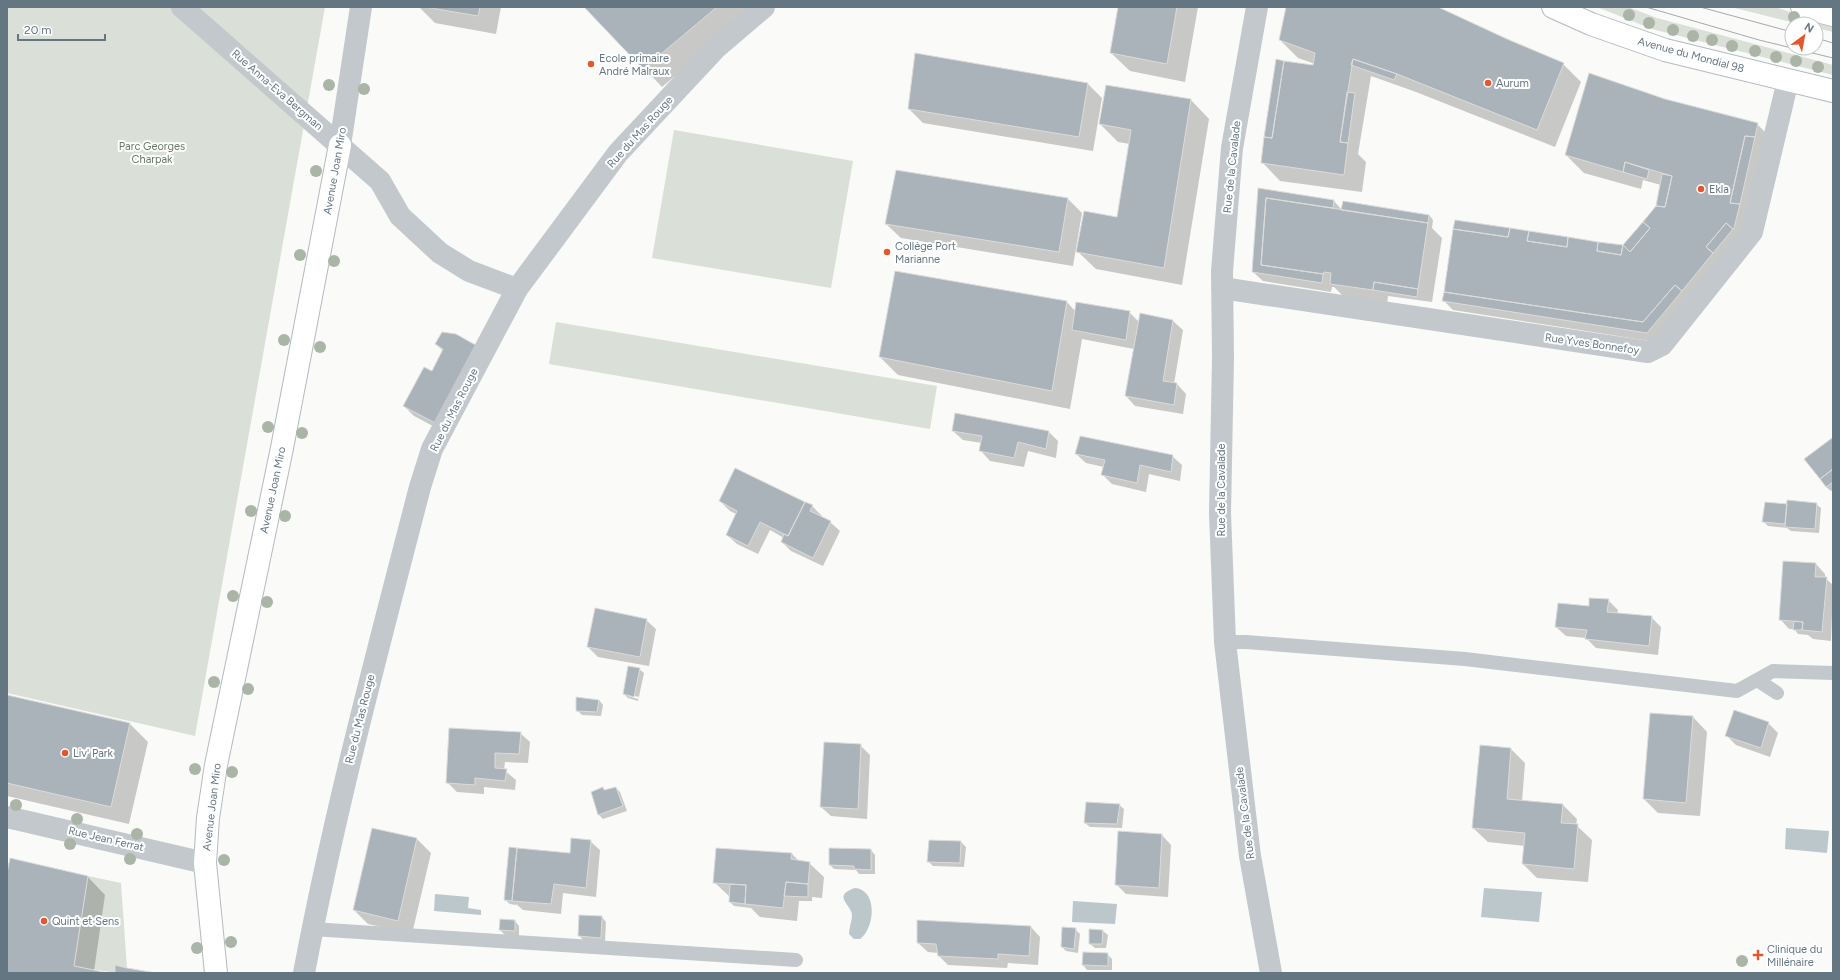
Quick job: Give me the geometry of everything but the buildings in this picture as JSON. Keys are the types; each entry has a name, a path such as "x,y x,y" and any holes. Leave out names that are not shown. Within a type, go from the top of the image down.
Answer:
{"street":[{"name":"Rue Anna-Eva Bergman","path":"182,7 380,181 400,216 440,253 469,271 517,289"},
{"name":"Avenue Joan Miro","path":"216,973 205,863 208,818 216,765 282,448 340,145 361,7"},
{"name":"Rue du Mas Rouge","path":"304,973 312,929 353,746 432,449 517,289 618,153 717,46 764,7"},
{"name":"Rue de la Cavalade","path":"1257,7 1232,148 1222,288 1220,513 1225,642 1250,856 1271,973"},
{"name":"Avenue du Mondial 98","path":"1553,7 1591,24 1665,50 1833,91"},
{"path":"1802,7 1833,15"},
{"name":"Rue Yves Bonnefoy","path":"1222,288 1648,352 1662,345 1752,232 1788,80"},
{"name":"Rue Jean Ferrat","path":"7,817 205,863"}],"lane":[{"path":"1225,642 1246,642 1465,659 1737,691 1773,672 1833,673"},
{"path":"1757,680 1777,694"},
{"path":"312,929 796,960"}],"green space":[{"name":"Parc Georges Charpak","path":"7,7 325,7 195,736 7,693"},
{"path":"1597,7 1628,7 1657,18 1784,52 1784,56 1799,56 1833,65 1833,75 1652,29"},
{"path":"1731,7 1775,7 1802,16 1784,16 1784,20"},
{"path":"1824,23 1833,26 1833,32 1824,30"},
{"path":"674,130 853,161 831,288 652,258"},
{"path":"556,322 937,386 930,429 549,364"},
{"path":"88,876 121,883 127,968 115,965 115,973 74,966"}],"shaded area":[{"path":"1786,828 1829,831 1827,853 1785,849"},
{"path":"855,888 862,890 868,895 872,910 869,927 860,939 854,939 849,934 852,915 844,901 844,894"},
{"path":"1484,888 1542,892 1539,922 1481,917"},
{"path":"435,894 469,897 468,908 481,910 481,915 434,911"},
{"path":"1073,901 1117,904 1115,924 1072,922"}],"tram line":[{"path":"1646,7 1759,40 1833,58"},
{"path":"1700,7 1784,30"},
{"path":"1824,40 1833,43"}],"place":[{"name":"Ecole primaire André Malraux","path":"591,64"},
{"name":"Aurum","path":"1488,83"},
{"name":"Ekla","path":"1701,189"},
{"name":"Collège Port Marianne","path":"887,252"},
{"name":"Liv' Park","path":"65,753"},
{"name":"Quint et Sens","path":"44,921"},
{"name":"Clinique du Millénaire","path":"1758,955"}]}
